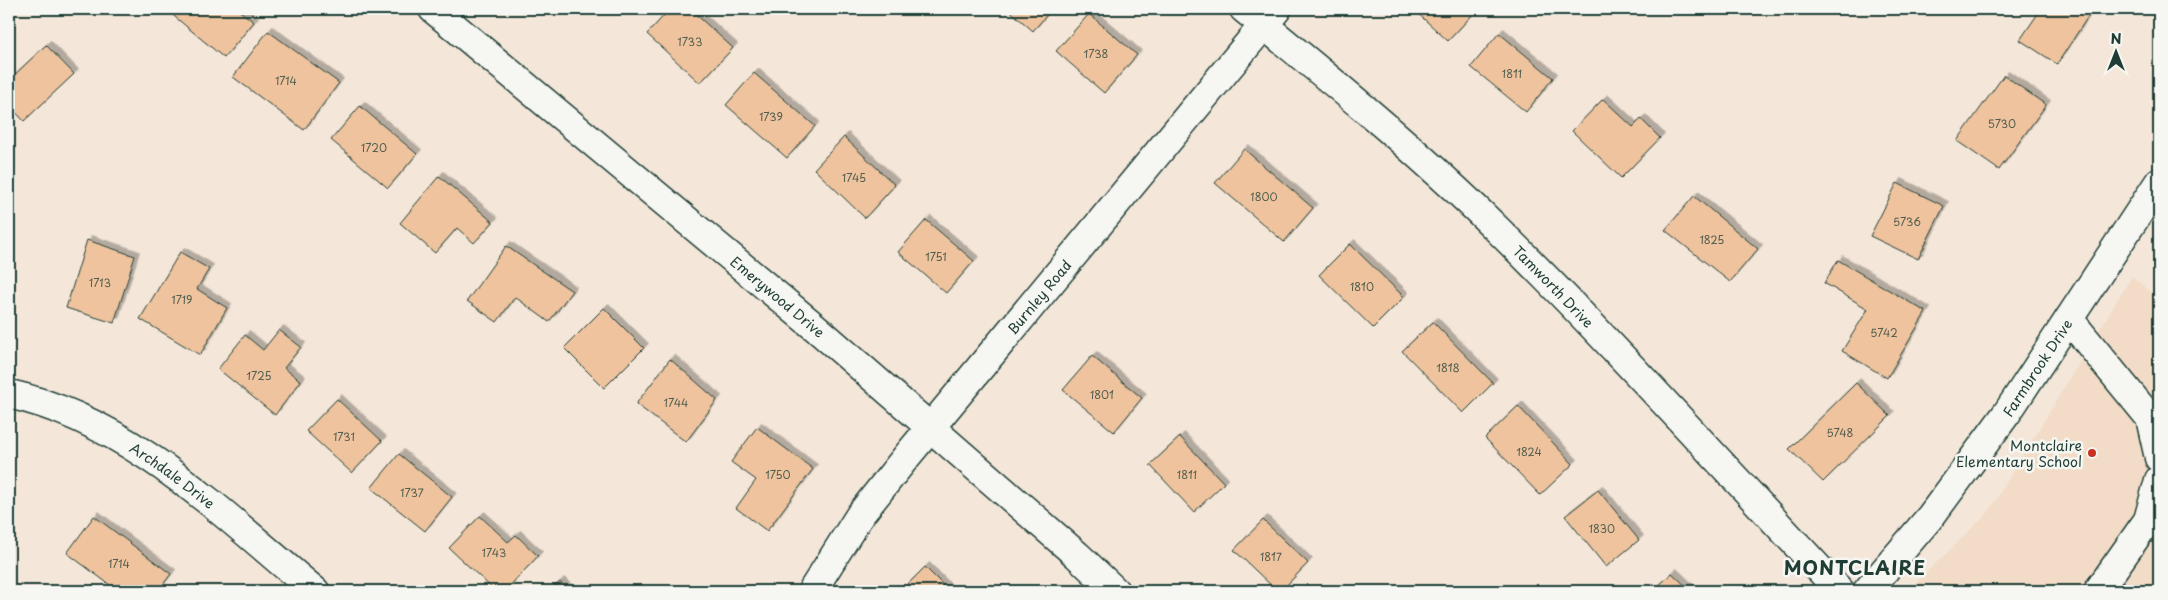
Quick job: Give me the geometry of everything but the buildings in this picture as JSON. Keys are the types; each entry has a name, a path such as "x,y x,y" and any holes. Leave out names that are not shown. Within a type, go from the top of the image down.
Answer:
{"street":[{"name":"Emerywood Drive","path":"433,9 931,426 1115,591"},
{"name":"Burnley Road","path":"812,591 860,516 1261,14"},
{"name":"Tamworth Drive","path":"1261,14 1497,229 1594,328 1840,591"},
{"name":"Farmbrook Drive","path":"1867,591 1931,516 2007,413 2159,182"},
{"path":"2069,319 2150,418 2159,458"},
{"name":"Archdale Drive","path":"9,394 81,417 132,444 183,481 315,591"},
{"path":"2098,591 2148,520 2159,480"}],"shaded area":[{"name":"Montclaire Elementary School","path":"2132,276 2159,299 2159,591 1907,591 1987,514"}],"place":[{"name":"Montclaire Elementary School","path":"2092,453"}],"district":[{"name":"MONTCLAIRE","path":"1855,567"}]}
